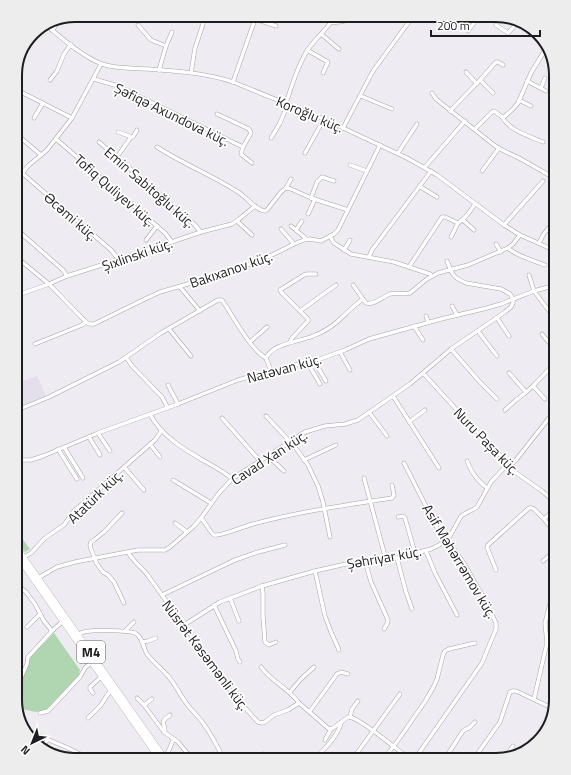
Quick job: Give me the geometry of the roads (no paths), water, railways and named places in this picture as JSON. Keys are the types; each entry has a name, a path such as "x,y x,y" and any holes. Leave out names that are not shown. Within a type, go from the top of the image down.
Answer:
{"highway":[{"name":"M4","path":"22,561 38,578 160,753"},
{"name":"M4","path":"22,563 112,690 159,753"}],"street":[{"path":"233,82 255,22"},
{"path":"260,22 276,26"},
{"path":"271,138 280,123 301,63 308,50 332,22 338,22"},
{"path":"344,128 361,96 364,86 373,71 409,22"},
{"path":"468,31 475,22"},
{"path":"191,73 195,48 203,24"},
{"path":"496,24 508,33 515,26"},
{"path":"53,30 55,26"},
{"path":"138,26 151,40 166,46"},
{"name":"Koroğlu küç.","path":"50,28 89,57 101,64 216,77 233,82 324,119 398,153 431,171 504,225 520,235 549,248"},
{"path":"159,70 172,32"},
{"path":"321,34 339,49"},
{"path":"50,80 57,71 64,54 71,44"},
{"path":"308,50 328,61 323,73"},
{"path":"502,117 513,109 519,100 531,72 544,52"},
{"path":"450,111 477,84 496,62 503,65"},
{"path":"22,173 28,165 47,150 72,118 101,64"},
{"path":"466,72 477,84"},
{"path":"540,88 545,78"},
{"name":"Şəfiqə Axundova küç.","path":"94,79 118,86 243,147 251,133 249,129 217,114"},
{"path":"480,80 493,93"},
{"path":"527,81 546,90"},
{"path":"22,93 72,118"},
{"path":"432,93 436,99 450,111 499,148 549,175"},
{"path":"361,96 392,109"},
{"path":"519,100 531,106"},
{"path":"34,118 43,104"},
{"path":"475,129 494,111 515,129 543,142"},
{"path":"305,153 324,119"},
{"path":"425,168 465,121"},
{"path":"398,153 417,124"},
{"path":"117,157 136,130"},
{"path":"118,132 130,137"},
{"path":"22,139 40,155"},
{"name":"Tofiq Quliyev küç.","path":"56,139 165,233 172,242"},
{"name":"Emin Sabitoğlu küç.","path":"99,142 194,224 201,232"},
{"path":"380,145 336,232 330,236 332,240 351,254 394,262 432,276"},
{"path":"157,147 176,159 219,180 240,193 262,211 265,211 286,188 291,179"},
{"path":"243,147 241,154 252,163"},
{"path":"482,171 499,148"},
{"path":"350,165 367,171"},
{"path":"369,257 372,250 431,171"},
{"name":"Əcəmi küç.","path":"22,173 111,250 120,260"},
{"path":"308,214 318,180 322,177 334,181"},
{"path":"504,225 544,181"},
{"path":"419,186 437,197"},
{"path":"286,188 348,210"},
{"path":"451,237 458,223 463,220 475,204"},
{"name":"Şıxlinski küç.","path":"22,293 67,276 120,260 201,232 232,224 255,206"},
{"path":"409,267 442,217 458,223"},
{"path":"463,220 474,230"},
{"path":"237,221 252,235"},
{"path":"296,230 302,221"},
{"path":"146,240 157,226"},
{"path":"291,226 306,239"},
{"path":"539,244 549,228"},
{"path":"281,229 294,244"},
{"path":"22,234 63,270 67,276"},
{"path":"353,285 366,303 370,304 392,293 407,294 432,276 468,266 501,252 513,244 520,235"},
{"name":"Bakıxanov küç.","path":"35,344 86,322 89,324 94,324 160,292 226,273 275,254 306,239 321,241 330,236"},
{"path":"344,250 350,240"},
{"path":"496,244 501,252"},
{"path":"508,248 514,253 545,265"},
{"path":"447,261 453,276 466,283 501,289 510,294 513,299"},
{"path":"22,262 48,284 86,322"},
{"path":"290,342 308,321 308,319 280,290 304,275 316,274"},
{"path":"529,275 534,291 549,311"},
{"path":"300,311 336,285"},
{"path":"180,287 200,311"},
{"name":"Natəvan küç.","path":"22,460 31,460 234,382 314,361 340,352 369,339 428,322 487,308 549,287"},
{"path":"266,358 270,353 281,346 290,342 308,338 324,331 363,299"},
{"name":"Cavad Xan küç.","path":"38,578 58,567 94,558 138,550 165,550 175,544 201,518 223,488 232,480 310,430 325,426 345,424 358,420 393,396 452,349 497,318 511,306 513,299"},
{"path":"22,408 49,397 126,357 218,300 222,300 250,342 266,358 272,371"},
{"path":"452,306 457,315"},
{"path":"426,316 428,322"},
{"path":"497,318 510,336"},
{"path":"414,326 422,340"},
{"path":"250,342 267,327"},
{"path":"169,329 191,356"},
{"path":"478,330 496,356"},
{"path":"542,334 549,342"},
{"path":"452,349 479,381 497,399"},
{"path":"340,352 350,370"},
{"path":"126,357 132,366 162,397 168,408"},
{"path":"314,361 326,381"},
{"path":"307,362 320,384"},
{"path":"506,410 549,369"},
{"name":"Nuru Paşa küç.","path":"423,373 501,456 512,470 549,497"},
{"path":"509,373 526,392"},
{"path":"168,385 178,404"},
{"path":"533,386 545,399"},
{"path":"393,396 439,468"},
{"path":"409,422 425,410"},
{"path":"369,412 387,436"},
{"path":"150,414 162,430 176,444 225,473 232,480"},
{"path":"266,416 304,460 318,486 325,509 330,537"},
{"path":"222,418 260,461"},
{"name":"Şəhriyar küç.","path":"184,626 214,605 262,586 346,564 386,560 415,554 439,545 450,536 461,516 474,509 479,504 487,488 500,471 516,460 549,418"},
{"name":"Atatürk küç.","path":"22,555 35,549 45,538 64,525 73,512 155,440 162,430"},
{"path":"98,433 110,451"},
{"path":"89,437 100,455"},
{"path":"150,444 160,457"},
{"path":"304,460 336,445"},
{"path":"64,447 83,478"},
{"path":"58,449 77,479"},
{"path":"268,456 284,471"},
{"path":"467,461 477,480 487,488"},
{"name":"Asif Məhərrəmov küç.","path":"404,463 438,530 452,546 482,595 496,623 496,629 482,663 418,753"},
{"path":"124,467 144,490"},
{"path":"364,478 386,560"},
{"path":"173,480 211,503"},
{"path":"201,518 212,533 216,535 252,524 394,497 392,485"},
{"path":"496,570 487,547 488,545 529,508 534,509 549,525"},
{"path":"122,513 104,532 91,542 91,549 99,568 114,582 124,603"},
{"path":"544,518 549,514"},
{"path":"398,517 403,516 406,518 415,554"},
{"path":"175,523 187,532"},
{"path":"162,596 235,560 285,545"},
{"path":"426,551 435,573 457,616"},
{"name":"Nüsrət Kəsəmənli küç.","path":"128,552 144,570 235,697 258,722 265,722 274,715 288,710 299,703"},
{"path":"543,561 549,556"},
{"path":"397,558 412,609"},
{"path":"365,561 388,620 384,629"},
{"path":"315,571 325,616 339,650"},
{"path":"262,586 265,642 269,645 276,642"},
{"path":"22,589 26,592 35,604 44,621 52,631"},
{"path":"230,598 239,621"},
{"path":"214,605 240,662"},
{"path":"534,700 547,643 545,623 549,608"},
{"path":"27,628 40,614"},
{"path":"22,675 27,664 28,657 63,621"},
{"path":"125,631 134,622"},
{"path":"78,634 101,630 125,631 140,636 144,649 148,655 171,680 189,707 202,721 220,753"},
{"path":"142,642 156,638"},
{"path":"389,753 433,688 437,679 443,655 446,651 475,643"},
{"path":"40,713 48,711 92,662"},
{"path":"260,667 268,676 290,692 299,703 329,729 331,729"},
{"path":"290,692 314,667"},
{"path":"310,712 337,674 341,672 348,674"},
{"path":"93,693 90,687 102,676"},
{"path":"88,718 101,705 112,690"},
{"path":"478,753 500,722 510,692 516,691 549,707"},
{"path":"357,753 400,694"},
{"path":"137,698 164,732 178,742 187,753"},
{"path":"144,705 152,699"},
{"path":"325,740 331,729 350,717 352,709 358,701"},
{"path":"164,732 163,721 170,715"},
{"path":"350,717 373,731 403,753"},
{"path":"449,753 463,731 475,722"},
{"path":"320,753 327,746 340,727 341,723"},
{"path":"168,753 174,739"},
{"path":"52,742 78,753"},
{"path":"510,751 513,746"}]}
